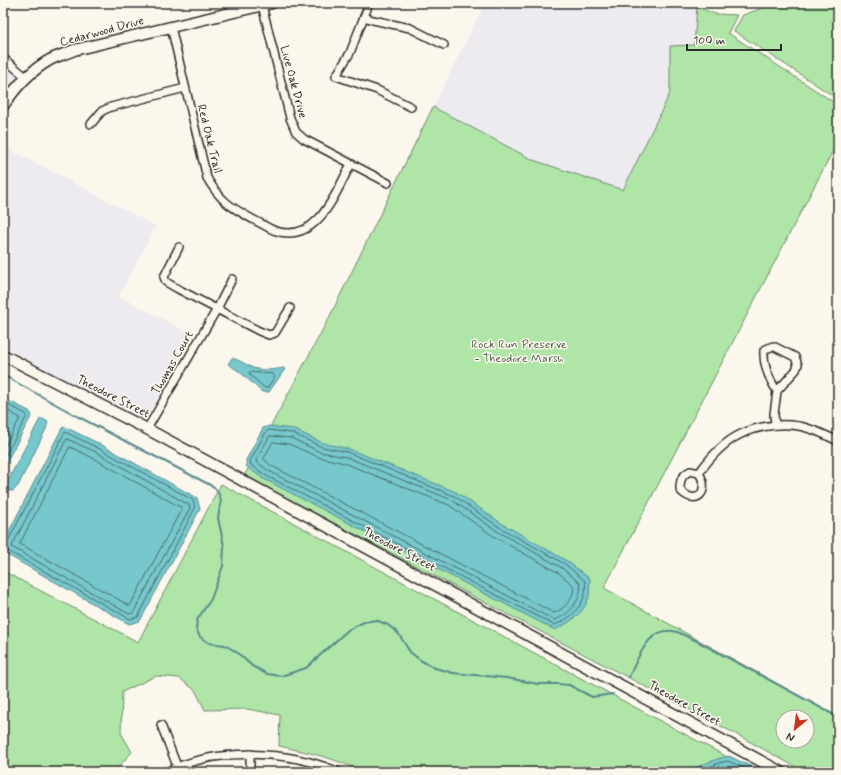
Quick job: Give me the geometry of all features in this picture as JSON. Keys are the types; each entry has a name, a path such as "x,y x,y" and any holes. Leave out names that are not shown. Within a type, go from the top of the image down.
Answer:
{"street":[{"path":"368,3 350,53 336,76 376,90 411,107"},
{"name":"Cedarwood Drive","path":"3,106 26,77 48,61 74,50 267,4"},
{"name":"Live Oak Drive","path":"267,4 290,118 296,132 304,139 388,183"},
{"path":"364,17 410,28 444,45"},
{"name":"Red Oak Trail","path":"171,27 207,178 213,190 230,207 276,231 286,233 296,232 307,228 324,214 351,164"},
{"path":"3,58 26,77"},
{"path":"91,124 102,111 111,107 185,88"},
{"path":"180,247 164,277 166,282 269,335 275,333 290,308"},
{"name":"Thomas Court","path":"147,429 217,309 232,279"},
{"path":"776,426 774,414 777,391 796,370 798,365 795,357 773,346 764,350 764,357 769,378 777,391"},
{"name":"Theodore Street","path":"3,355 147,429 781,772"},
{"path":"699,473 720,449 738,436 755,429 794,425 810,429 838,441"},
{"path":"161,725 177,766"},
{"path":"250,754 250,772"},
{"path":"166,772 177,766 201,760 223,756 250,754 300,759 339,772"}],"shaded area":[{"path":"485,3 696,3 694,45 670,46 670,93 623,190 533,160 433,107"},
{"path":"3,63 21,78 3,99"},
{"path":"3,146 156,226 119,296 193,335 144,423 3,348"}],"green space":[{"path":"771,3 838,3 838,99 734,31 743,15"},
{"name":"Rock Run Preserve - Theodore Marsh","path":"697,7 715,14 737,15 728,33 838,105 838,141 604,588 838,717 838,772 805,772 732,732 244,476 330,316 433,107 533,160 623,190 670,93 670,46 694,45"},
{"path":"221,484 755,772 362,772 332,759 279,746 280,715 247,709 205,710 195,690 179,678 156,676 122,692 121,733 132,752 114,772 3,772 3,571 138,642"}],"water":[{"path":"232,358 257,369 285,369 269,392 262,392 240,372 228,364"},
{"path":"3,398 29,411 32,415 3,468"},
{"path":"40,419 48,422 46,429 18,486 13,491 9,491 5,486"},
{"path":"269,426 293,429 323,443 349,449 456,492 501,523 567,561 590,579 589,596 584,608 571,621 555,630 262,478 246,466 246,460 263,428"},
{"path":"65,427 100,444 197,498 200,509 140,621 129,624 4,553 3,543 62,428"},
{"path":"729,756 762,772 684,772 717,759"}],"waterway":[{"path":"3,375 75,415 214,487 221,500 218,518 224,546 223,566 211,599 197,620 196,629 200,637 209,643 225,645 238,653 252,666 267,674 281,676 306,668 348,630 364,622 376,620 388,625 398,633 410,652 420,660 435,668 453,673 507,678 538,684 569,685 592,697 613,694"},
{"path":"629,677 641,652 652,638 659,633 667,631 677,632 695,640 838,717"}]}
